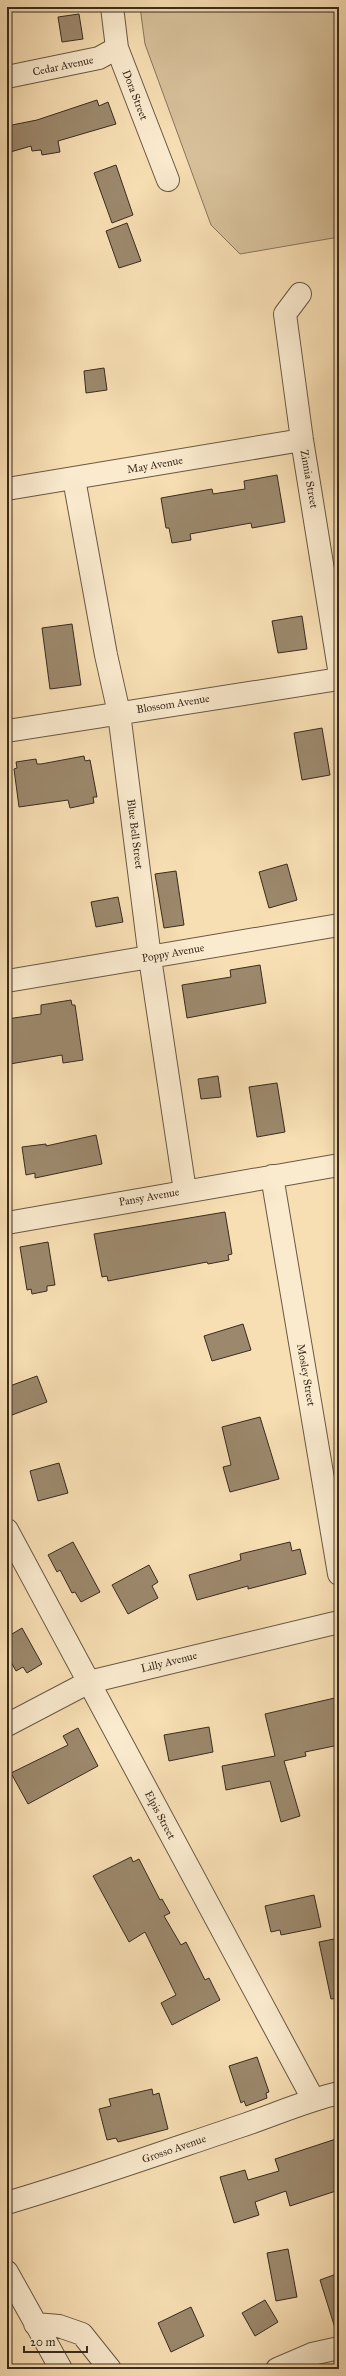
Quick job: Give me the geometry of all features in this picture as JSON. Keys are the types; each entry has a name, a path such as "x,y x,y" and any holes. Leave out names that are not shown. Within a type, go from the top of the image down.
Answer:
{"street":[{"name":"Dora Street","path":"112,7 117,48 168,180"},
{"name":"Cedar Avenue","path":"7,77 99,58 117,48"},
{"name":"Zinnia Street","path":"300,294 285,314 302,440 336,636 339,669"},
{"name":"May Avenue","path":"7,489 302,440"},
{"name":"Blue Bell Street","path":"74,479 106,655 120,713 150,958 185,1191"},
{"name":"Blossom Avenue","path":"7,731 339,679"},
{"name":"Poppy Avenue","path":"7,981 339,925"},
{"name":"Pansy Avenue","path":"7,1223 339,1165"},
{"name":"Mosley Street","path":"272,1176 339,1574"},
{"name":"Elpis Street","path":"7,1530 313,2099"},
{"name":"Lilly Avenue","path":"7,1724 89,1682 339,1622"},
{"name":"Grosso Avenue","path":"7,2203 68,2185 237,2128 313,2099 339,2093"},
{"path":"7,2272 61,2369"},
{"path":"35,2324 59,2326 82,2334 110,2369"},
{"path":"277,2369 312,2354 339,2348"}],"shaded area":[{"path":"140,7 339,7 339,237 240,254 211,225 145,44"}],"building":[{"path":"79,14 83,39 62,42 58,17"},
{"path":"97,100 99,106 108,102 116,124 58,141 60,152 42,155 41,150 32,151 31,146 7,153 7,126 37,120"},
{"path":"116,165 133,215 112,223 94,173"},
{"path":"127,223 141,261 119,268 106,231"},
{"path":"104,368 107,390 86,393 84,371"},
{"path":"277,475 285,522 252,528 251,523 190,534 191,540 172,543 169,528 166,528 161,498 212,489 213,494 245,489 244,481"},
{"path":"302,616 307,649 278,653 272,621"},
{"path":"72,624 81,685 50,689 42,628"},
{"path":"322,728 330,775 302,780 294,733"},
{"path":"84,756 85,761 90,760 97,797 93,797 94,803 70,808 68,800 19,807 14,769 17,768 16,762 36,759 37,764 41,764"},
{"path":"287,864 297,900 269,908 259,872"},
{"path":"176,871 184,925 164,928 155,874"},
{"path":"118,897 123,922 96,927 91,902"},
{"path":"260,965 266,1003 187,1018 182,985 231,977 230,970"},
{"path":"71,1000 72,1005 75,1005 83,1060 63,1063 62,1055 10,1064 7,1046 7,1019 41,1014 41,1005"},
{"path":"218,1076 221,1097 201,1099 198,1079"},
{"path":"277,1083 285,1132 257,1137 249,1087"},
{"path":"96,1135 102,1164 35,1178 35,1173 26,1175 22,1147 46,1144 46,1146"},
{"path":"225,1212 232,1254 228,1255 229,1260 208,1264 207,1262 108,1281 107,1276 102,1277 94,1234"},
{"path":"48,1242 55,1285 47,1286 47,1291 32,1294 31,1289 27,1290 20,1247"},
{"path":"243,1324 251,1350 212,1361 204,1336"},
{"path":"37,1376 47,1402 12,1415 7,1399 7,1387"},
{"path":"260,1417 279,1479 230,1492 223,1467 231,1465 222,1427"},
{"path":"59,1463 68,1493 38,1501 30,1471"},
{"path":"73,1542 100,1592 81,1602 75,1592 72,1593 60,1570 57,1572 48,1555"},
{"path":"290,1542 292,1551 300,1549 306,1574 248,1589 248,1586 197,1600 189,1575 241,1560 240,1554"},
{"path":"149,1565 158,1582 152,1586 158,1598 128,1614 112,1585"},
{"path":"22,1628 42,1664 27,1673 23,1667 16,1671 7,1655 7,1637"},
{"path":"339,1697 339,1745 305,1752 306,1756 284,1761 300,1816 281,1822 270,1781 226,1790 222,1766 275,1756 265,1714"},
{"path":"209,1727 213,1752 169,1761 164,1735"},
{"path":"78,1728 98,1766 28,1804 11,1773 68,1745 63,1736"},
{"path":"131,1857 133,1862 139,1859 160,1900 162,1899 170,1913 164,1916 181,1945 186,1942 205,1980 209,1978 220,2000 172,2025 161,2003 176,1995 145,1932 129,1942 93,1876"},
{"path":"314,1895 321,1927 281,1935 280,1930 271,1932 265,1906"},
{"path":"339,1938 339,1998 331,1999 319,1942"},
{"path":"257,2057 269,2092 266,2093 267,2098 246,2106 244,2101 241,2103 229,2066"},
{"path":"152,2089 153,2095 159,2093 168,2129 118,2142 116,2138 107,2140 99,2109 111,2106 109,2099"},
{"path":"339,2138 339,2190 290,2206 286,2191 255,2202 259,2215 234,2223 220,2177 245,2170 248,2180 279,2171 275,2159"},
{"path":"288,2249 297,2297 276,2301 267,2253"},
{"path":"339,2273 339,2327 335,2328 320,2280"},
{"path":"265,2300 278,2322 255,2336 242,2313"},
{"path":"191,2307 204,2336 171,2352 158,2323"}]}
